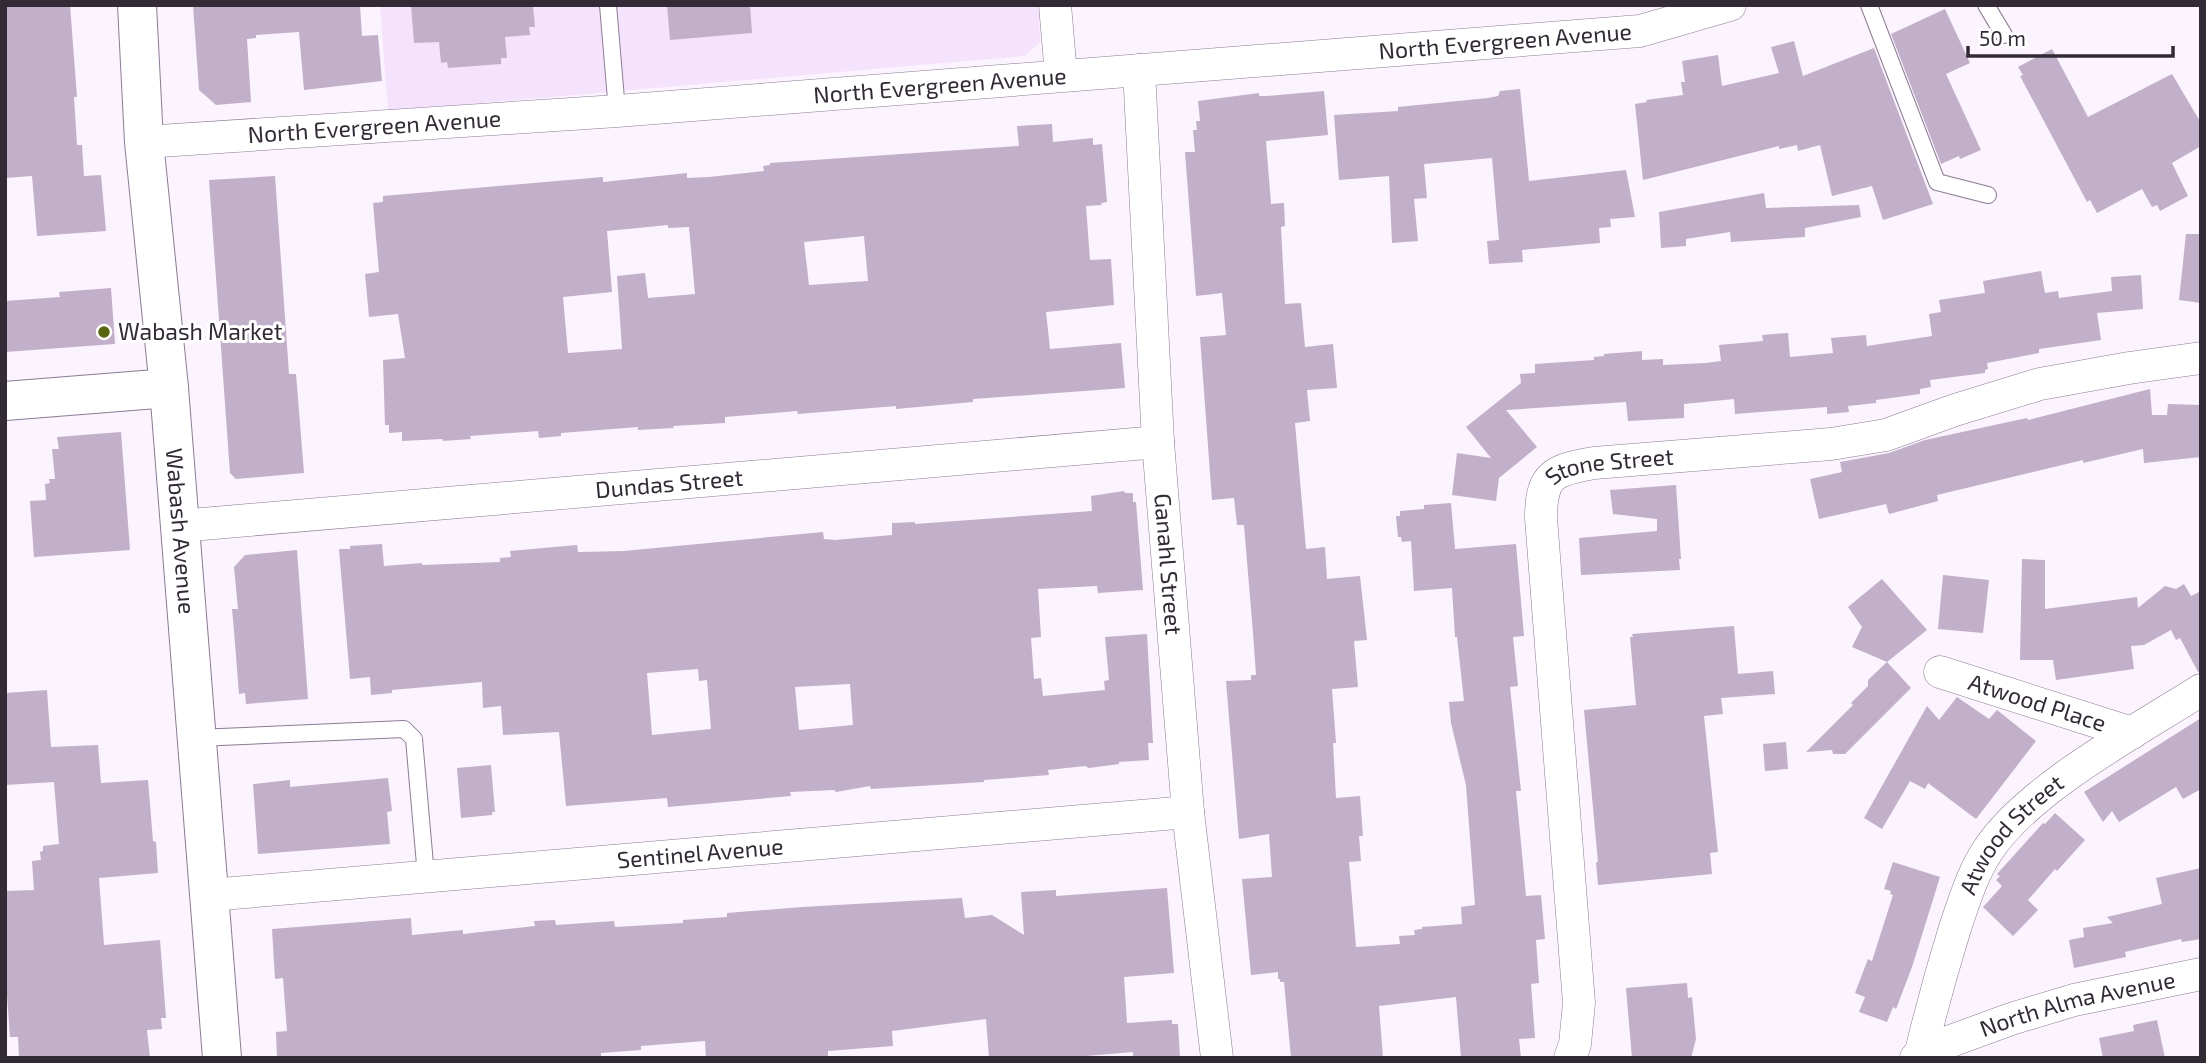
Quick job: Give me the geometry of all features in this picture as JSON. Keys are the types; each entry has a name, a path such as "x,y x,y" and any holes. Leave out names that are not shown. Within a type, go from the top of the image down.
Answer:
{"street":[{"name":"Wabash Avenue","path":"137,5 144,142 169,388 222,1058"},
{"path":"1055,5 1061,75"},
{"name":"North Evergreen Avenue","path":"144,142 617,111 1139,70 1638,18 1731,5"},
{"name":"Ganahl Street","path":"1139,70 1158,442 1188,813 1217,1058"},
{"name":"Stone Street","path":"1570,1058 1575,1044 1579,1003 1541,518 1541,494 1550,478 1568,467 1594,463 1831,444 1886,435 2040,384 2201,358"},
{"path":"5,401 169,388"},
{"name":"Dundas Street","path":"179,526 1158,442"},
{"name":"Atwood Place","path":"1940,672 2132,733"},
{"name":"Atwood Street","path":"1919,1055 1938,982 1967,891 1988,849 2023,810 2068,776 2201,690"},
{"name":"Sentinel Avenue","path":"210,895 1188,813"},
{"name":"North Alma Avenue","path":"1919,1055 2011,1019 2074,1000 2201,974"}],"lane":[{"path":"608,5 617,111"},
{"path":"1869,5 1937,183 1988,195"},
{"path":"1986,5 2004,35"},
{"path":"197,738 404,729 414,739 426,876"}],"shaded area":[{"path":"380,5 1038,5 1040,42 1025,56 388,111"}],"building":[{"path":"5,5 70,5 77,97 74,97 77,145 82,145 84,176 101,175 106,231 37,236 32,176 5,178"},
{"path":"193,5 360,5 362,36 378,35 382,81 304,90 299,32 256,35 256,38 247,39 251,102 216,105 199,90"},
{"path":"411,5 533,5 535,27 529,27 530,35 505,37 507,58 501,58 501,64 448,68 447,62 441,63 439,42 414,43"},
{"path":"667,5 750,5 752,33 670,40"},
{"path":"1945,9 1970,63 1946,74 1981,150 1941,164 1891,34"},
{"path":"1794,41 1803,76 1874,48 1933,204 1883,220 1872,186 1832,196 1820,145 1798,151 1797,145 1779,149 1779,146 1643,180 1635,104 1683,95 1681,82 1685,82 1682,61 1718,55 1722,86 1779,73 1771,47"},
{"path":"2052,49 2088,117 2172,74 2201,123 2201,146 2172,163 2188,196 2160,211 2157,205 2152,207 2142,189 2097,213 2090,200 2087,202 2020,76 2023,75 2018,67"},
{"path":"1520,89 1529,181 1626,170 1635,217 1610,219 1611,227 1599,228 1600,243 1522,250 1523,262 1489,264 1487,241 1499,240 1492,158 1424,164 1427,198 1414,199 1418,241 1392,243 1389,176 1339,180 1334,115 1398,111 1398,107 1488,98 1498,96 1500,91"},
{"path":"1324,91 1328,135 1266,141 1271,204 1284,203 1285,226 1281,227 1285,304 1301,303 1305,347 1333,344 1337,388 1307,390 1310,421 1295,423 1306,549 1325,547 1327,579 1360,576 1367,640 1354,641 1358,687 1332,689 1336,798 1360,796 1363,836 1359,836 1361,861 1349,862 1356,947 1400,944 1399,936 1415,935 1414,930 1422,927 1462,924 1461,907 1475,905 1466,785 1451,723 1449,702 1464,701 1455,637 1452,588 1414,591 1411,541 1402,542 1401,537 1398,537 1396,516 1400,516 1400,511 1424,509 1424,505 1451,503 1455,549 1516,544 1524,636 1513,637 1518,686 1510,687 1521,791 1516,791 1526,896 1541,895 1545,939 1536,940 1539,983 1531,984 1535,1038 1519,1039 1521,1058 1461,1058 1456,997 1379,1006 1383,1058 1291,1058 1284,982 1278,979 1278,972 1251,975 1242,879 1272,877 1269,834 1239,839 1226,681 1251,680 1251,675 1256,675 1253,633 1244,525 1237,525 1234,498 1212,500 1200,337 1226,335 1222,293 1196,296 1185,152 1195,152 1193,130 1197,130 1196,121 1200,121 1198,101 1259,93 1259,96 1267,96"},
{"path":"1052,124 1053,142 1093,138 1093,145 1102,144 1107,202 1086,206 1090,260 1111,259 1114,305 1046,312 1050,349 1121,343 1125,388 973,399 973,402 896,409 896,406 725,417 725,423 561,433 561,436 539,438 538,431 470,436 471,439 402,441 402,432 389,433 389,425 385,425 383,360 405,358 398,314 369,317 365,274 379,272 373,203 383,202 383,196 603,177 603,182 687,173 687,178 709,177 764,171 763,166 770,163 1019,146 1017,126","holes":["668,225 668,228 689,227 695,294 648,298 645,273 617,276 622,349 568,353 563,297 612,292 607,231","864,236 868,281 809,285 804,242"]},
{"path":"275,176 289,374 296,374 304,473 236,479 230,473 209,180"},
{"path":"1764,193 1766,208 1859,205 1861,217 1805,228 1805,237 1731,242 1730,232 1686,239 1686,246 1661,248 1659,212"},
{"path":"2186,234 2201,234 2201,303 2179,300"},
{"path":"2041,271 2045,293 2058,291 2059,298 2112,291 2111,277 2141,275 2143,309 2097,313 2101,340 2039,349 2039,353 1987,363 1988,369 1985,373 1930,380 1931,387 1920,389 1920,394 1848,406 1849,412 1827,414 1827,407 1735,414 1734,399 1684,404 1684,418 1628,421 1626,402 1506,410 1537,447 1499,478 1496,501 1452,495 1457,453 1491,458 1466,427 1521,383 1520,374 1535,373 1535,364 1594,360 1594,357 1604,354 1642,351 1642,360 1663,359 1663,365 1706,363 1721,361 1719,345 1763,341 1762,335 1788,333 1790,357 1833,353 1831,338 1866,335 1867,346 1932,336 1929,314 1941,312 1939,300 1985,293 1983,281"},
{"path":"111,288 115,344 5,352 5,301 60,297 59,292"},
{"path":"2150,389 2152,415 2167,415 2168,404 2201,405 2201,457 2144,463 2143,449 2083,463 2083,460 1937,495 1938,501 1889,514 1886,504 1819,519 1810,479 1842,472 1840,462 1889,453 1925,440 2027,418 2028,420"},
{"path":"121,432 130,550 34,557 30,501 46,500 45,484 50,483 49,479 55,479 52,449 59,449 57,437"},
{"path":"1676,485 1680,570 1581,575 1579,538 1657,531 1657,519 1613,514 1610,490"},
{"path":"1124,491 1133,493 1143,590 1098,593 1097,586 1038,589 1041,637 1031,638 1034,679 1041,678 1043,696 1105,690 1104,681 1109,680 1105,637 1147,634 1153,743 1148,743 1149,760 1048,770 1049,775 984,782 871,789 870,786 836,792 790,792 791,796 668,807 667,798 566,806 559,732 503,735 501,706 483,708 482,682 392,690 392,693 371,695 370,677 350,679 339,549 350,549 350,546 382,544 384,566 500,562 500,558 511,557 510,551 577,545 578,552 624,551 823,532 824,539 835,540 892,535 892,523 915,524 1092,511 1091,496","holes":["698,669 699,681 707,680 711,729 652,735 647,673","850,684 853,725 799,730 795,687"]},
{"path":"297,550 308,699 246,704 245,693 239,694 232,609 238,609 234,567 245,555"},
{"path":"2022,559 2045,560 2045,609 2137,597 2138,608 2165,586 2176,589 2184,584 2191,596 2201,591 2201,672 2198,672 2180,638 2176,640 2171,630 2144,645 2131,646 2134,669 2056,680 2053,660 2020,660"},
{"path":"1943,575 1989,580 1983,633 1938,629"},
{"path":"1882,579 1927,630 1887,662 1852,647 1862,627 1848,607"},
{"path":"1734,626 1738,674 1773,671 1775,694 1721,698 1723,714 1704,716 1718,852 1710,853 1712,874 1598,885 1584,710 1636,705 1630,637 1633,637 1632,634"},
{"path":"1887,662 1911,688 1845,754 1833,754 1832,750 1806,752 1853,705 1851,703 1868,686 1868,680"},
{"path":"47,690 51,747 98,745 101,783 148,780 158,873 99,878 104,945 160,940 166,1018 161,1018 162,1029 147,1030 150,1058 19,1058 18,1037 10,1037 5,968 5,891 34,890 32,861 41,860 40,852 43,851 43,846 59,844 54,782 5,785 5,693"},
{"path":"1957,697 1989,719 1997,710 2036,741 1976,819 1928,783 1925,789 1910,781 1882,829 1864,818 1927,706 1939,720"},
{"path":"2201,718 2201,789 2183,799 2176,787 2119,822 2112,811 2103,822 2084,792"},
{"path":"1786,742 1788,769 1765,771 1763,744"},
{"path":"491,765 495,812 492,812 492,815 461,818 457,768"},
{"path":"388,778 392,811 387,812 390,844 258,854 253,784 290,780 290,787"},
{"path":"2055,813 2085,840 2028,900 2038,910 2013,936 1983,907 2002,886 1996,880 2000,876 1997,874"},
{"path":"1893,862 1940,877 1912,967 1896,1009 1893,1007 1887,1022 1859,1012 1865,997 1855,993 1868,959 1872,961 1893,895 1890,894 1891,891 1884,889"},
{"path":"2201,868 2201,939 2182,942 2181,939 2125,952 2126,957 2074,968 2069,940 2084,937 2083,928 2113,923 2107,917 2162,904 2156,878"},
{"path":"1167,888 1174,973 1124,977 1127,1023 1172,1020 1172,1024 1178,1024 1180,1058 1133,1058 1133,1052 1063,1058 989,1058 986,1019 892,1031 893,1046 828,1051 828,1058 706,1058 705,1041 641,1046 641,1050 601,1053 601,1058 277,1058 276,1032 287,1031 283,978 275,979 272,929 411,918 412,935 463,930 463,934 535,926 534,921 555,920 556,925 614,921 615,927 683,923 683,920 727,917 727,913 962,898 965,918 992,915 1024,935 1021,892 1056,890 1056,896"},
{"path":"1687,983 1688,998 1692,997 1696,1039 1691,1058 1632,1058 1626,988"},
{"path":"2157,1020 2165,1058 2103,1058 2099,1038 2134,1031 2133,1025"}],"place":[{"name":"Wabash Market","path":"104,332"}]}
